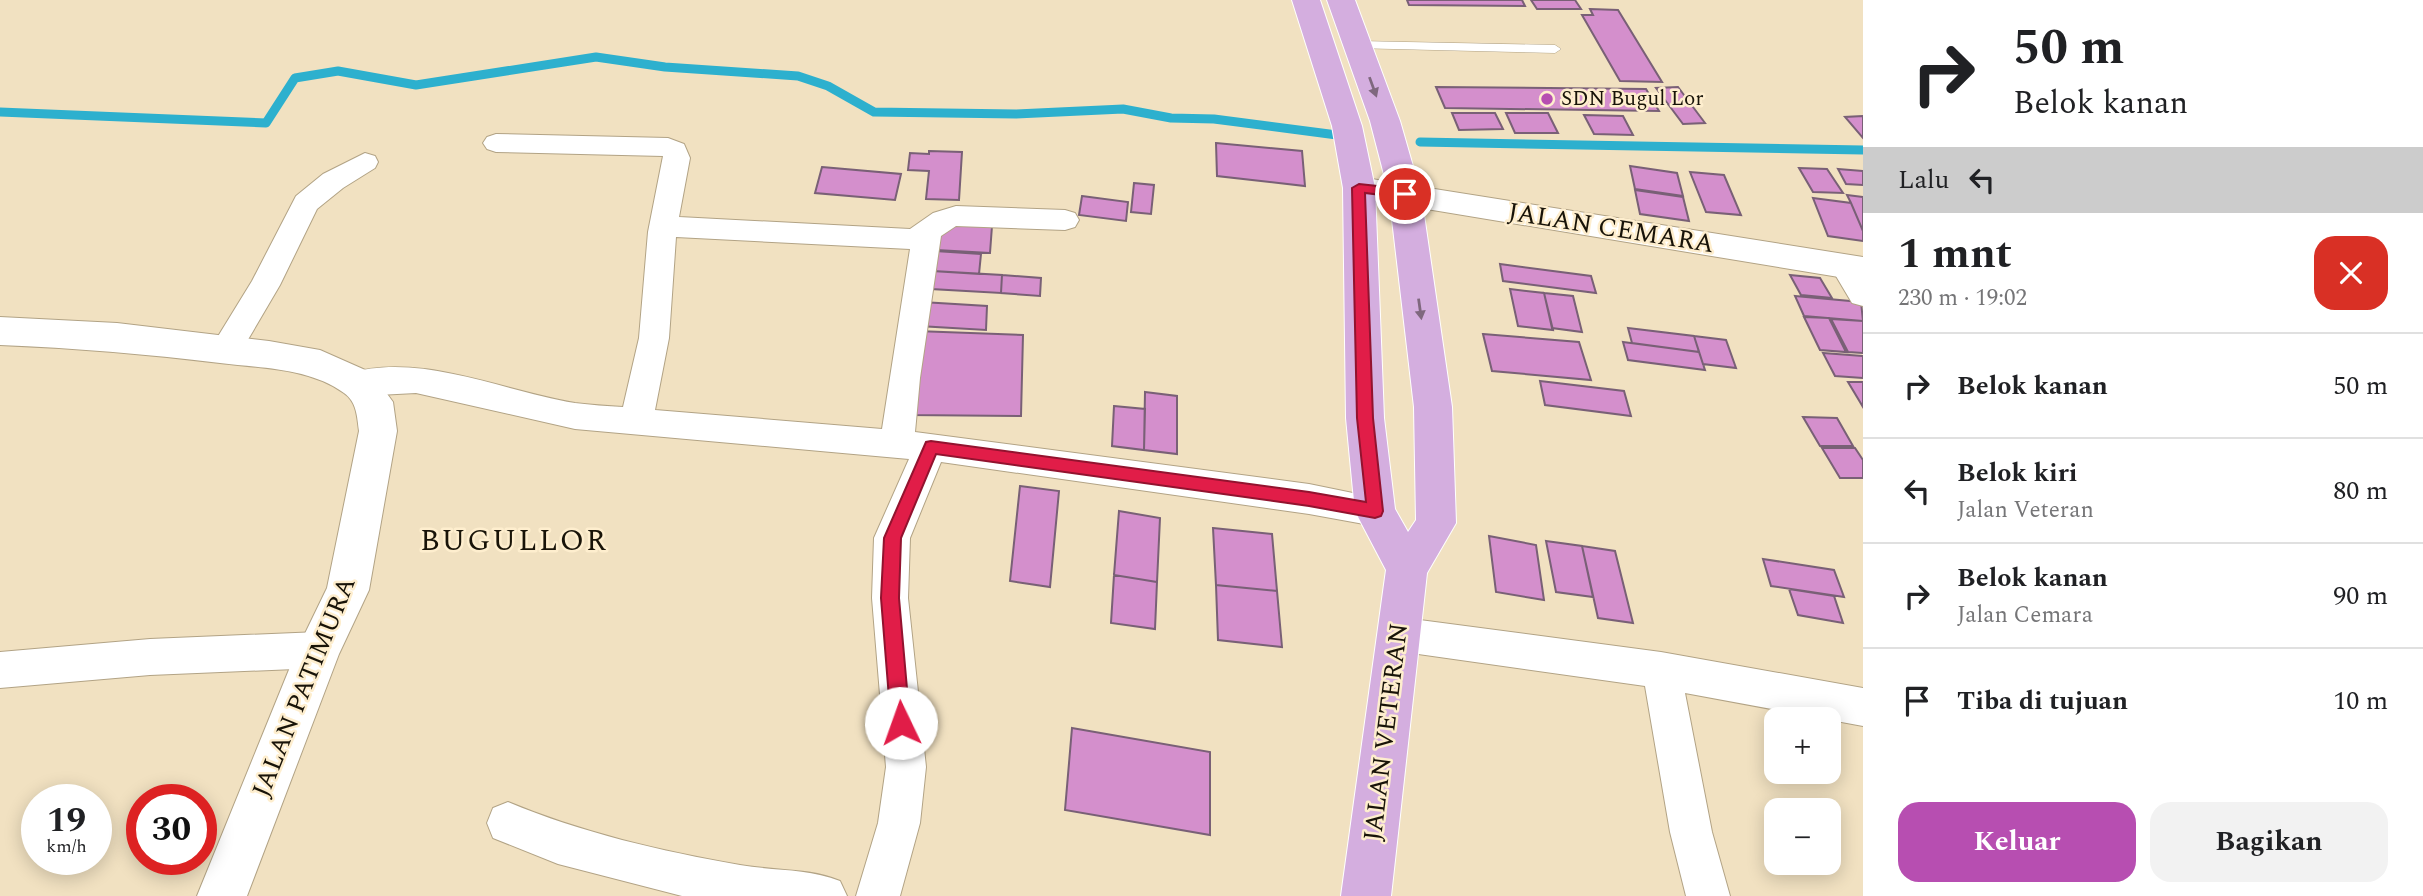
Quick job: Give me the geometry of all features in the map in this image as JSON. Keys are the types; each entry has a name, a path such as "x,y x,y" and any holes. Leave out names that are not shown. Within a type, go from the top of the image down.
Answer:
{"highway":[{"path":"1306,0 1347,126 1359,188 1365,418 1375,511 1407,569"},
{"name":"JALAN VETERAN","path":"1341,0 1385,121 1405,194 1433,407 1436,523 1407,569 1366,896"}],"main road":[{"name":"JALAN CEMARA","path":"1359,188 1854,267"},
{"path":"0,331 117,337 320,364 359,383"},
{"name":"JALAN PATIMURA","path":"222,896 320,650 348,590 379,432 374,402 359,383"}],"street":[{"path":"496,143 668,147 675,150 677,158 664,226 654,338 636,422"},
{"path":"225,351 265,285 306,203 333,181 366,162"},
{"path":"878,896 898,823 906,766 890,598 892,538 914,446 904,378 927,234 934,225 956,216 1065,220"},
{"path":"664,226 912,239 927,234"},
{"path":"1854,267 1863,295"},
{"path":"359,383 416,380 575,416 914,446 1309,499 1375,511"},
{"path":"1397,634 1661,670 1863,707"},
{"path":"0,670 150,657 320,650"},
{"path":"1661,670 1691,832 1708,896"},
{"path":"508,823 543,840 653,868 766,891 802,890 825,896"}],"lane":[{"path":"1358,45 1555,49"}],"building":[{"path":"1407,0 1522,0 1525,6 1409,5"},
{"name":"SDN Bugul Lor","path":"1531,0 1575,0 1581,9 1537,9"},
{"name":"SDN Bugul Lor","path":"1590,9 1618,10 1662,82 1620,81 1582,15 1593,15"},
{"name":"SDN Bugul Lor","path":"1436,87 1646,89 1659,111 1445,108"},
{"name":"SDN Bugul Lor","path":"1678,87 1705,123 1683,124 1656,88"},
{"name":"SDN Bugul Lor","path":"1452,113 1495,113 1503,129 1459,130"},
{"name":"SDN Bugul Lor","path":"1506,113 1548,113 1558,133 1515,133"},
{"name":"SDN Bugul Lor","path":"1584,115 1623,116 1633,135 1594,134"},
{"path":"1863,116 1863,138 1845,117"},
{"path":"1216,143 1302,151 1305,186 1217,176"},
{"path":"929,151 962,152 959,200 926,199 929,171 908,170 910,153 929,154"},
{"path":"1630,166 1677,173 1683,196 1635,189"},
{"path":"822,167 901,174 895,200 815,193"},
{"path":"1799,168 1827,169 1843,193 1813,192"},
{"path":"1838,169 1863,171 1863,185 1846,184"},
{"path":"1690,172 1724,175 1741,215 1706,212"},
{"path":"1134,183 1154,185 1151,214 1131,212"},
{"path":"1635,190 1683,197 1689,221 1640,214"},
{"path":"1847,195 1863,197 1863,231 1851,203"},
{"path":"1082,196 1128,202 1126,221 1079,215"},
{"path":"1813,198 1851,203 1863,231 1863,241 1828,236"},
{"path":"939,223 992,226 990,253 936,250"},
{"path":"935,251 981,254 979,274 933,271"},
{"path":"1500,264 1591,276 1596,293 1503,281"},
{"path":"933,271 1002,275 1001,293 931,289"},
{"path":"1002,275 1041,278 1040,296 1001,293"},
{"path":"1790,275 1820,278 1832,298 1801,295"},
{"path":"1510,289 1544,293 1553,330 1518,326"},
{"path":"1544,293 1573,296 1582,332 1552,328"},
{"path":"1795,296 1861,302 1863,321 1804,316"},
{"path":"922,302 987,306 986,330 919,326"},
{"path":"1804,317 1829,318 1846,352 1820,350"},
{"path":"1831,319 1863,321 1863,353 1848,352"},
{"path":"1628,328 1694,336 1699,352 1632,343"},
{"path":"916,331 1023,335 1021,416 908,415"},
{"path":"1483,334 1579,342 1591,380 1492,371"},
{"path":"1694,336 1726,340 1736,368 1703,364"},
{"path":"1623,342 1699,352 1705,370 1628,360"},
{"path":"1823,353 1863,356 1863,378 1835,376"},
{"path":"1540,381 1624,391 1631,416 1545,405"},
{"path":"1848,382 1863,382 1863,407"},
{"path":"1145,392 1177,396 1177,454 1144,450"},
{"path":"1114,406 1145,409 1144,450 1112,446"},
{"path":"1803,417 1837,418 1853,446 1820,446"},
{"path":"1822,448 1855,448 1863,460 1863,478 1840,478"},
{"path":"1020,486 1059,491 1050,587 1010,581"},
{"path":"1119,511 1160,518 1157,582 1114,575"},
{"path":"1213,528 1272,534 1277,591 1216,585"},
{"path":"1489,536 1536,545 1544,600 1496,592"},
{"path":"1546,541 1582,546 1593,597 1556,592"},
{"path":"1582,546 1615,551 1633,623 1598,618"},
{"path":"1763,559 1834,570 1844,597 1771,586"},
{"path":"1114,575 1157,582 1155,629 1111,623"},
{"path":"1216,585 1277,591 1282,647 1218,640"},
{"path":"1789,589 1834,596 1843,623 1798,615"},
{"path":"1072,728 1210,752 1210,835 1065,810"}],"waterway":[{"path":"0,112 266,123 295,78 338,71 416,85 596,57 665,67 798,76 828,86 874,112 1016,114 1123,109 1171,118 1214,119 1337,135"},
{"path":"1420,142 1863,150"}],"place":[{"name":"SDN Bugul Lor","path":"1547,99"}],"district":[{"name":"BUGULLOR","path":"514,541"}],"route":[{"path":"901,723 890,598 892,538 931,447 1309,499 1375,511 1365,418 1359,188 1405,194"}]}
